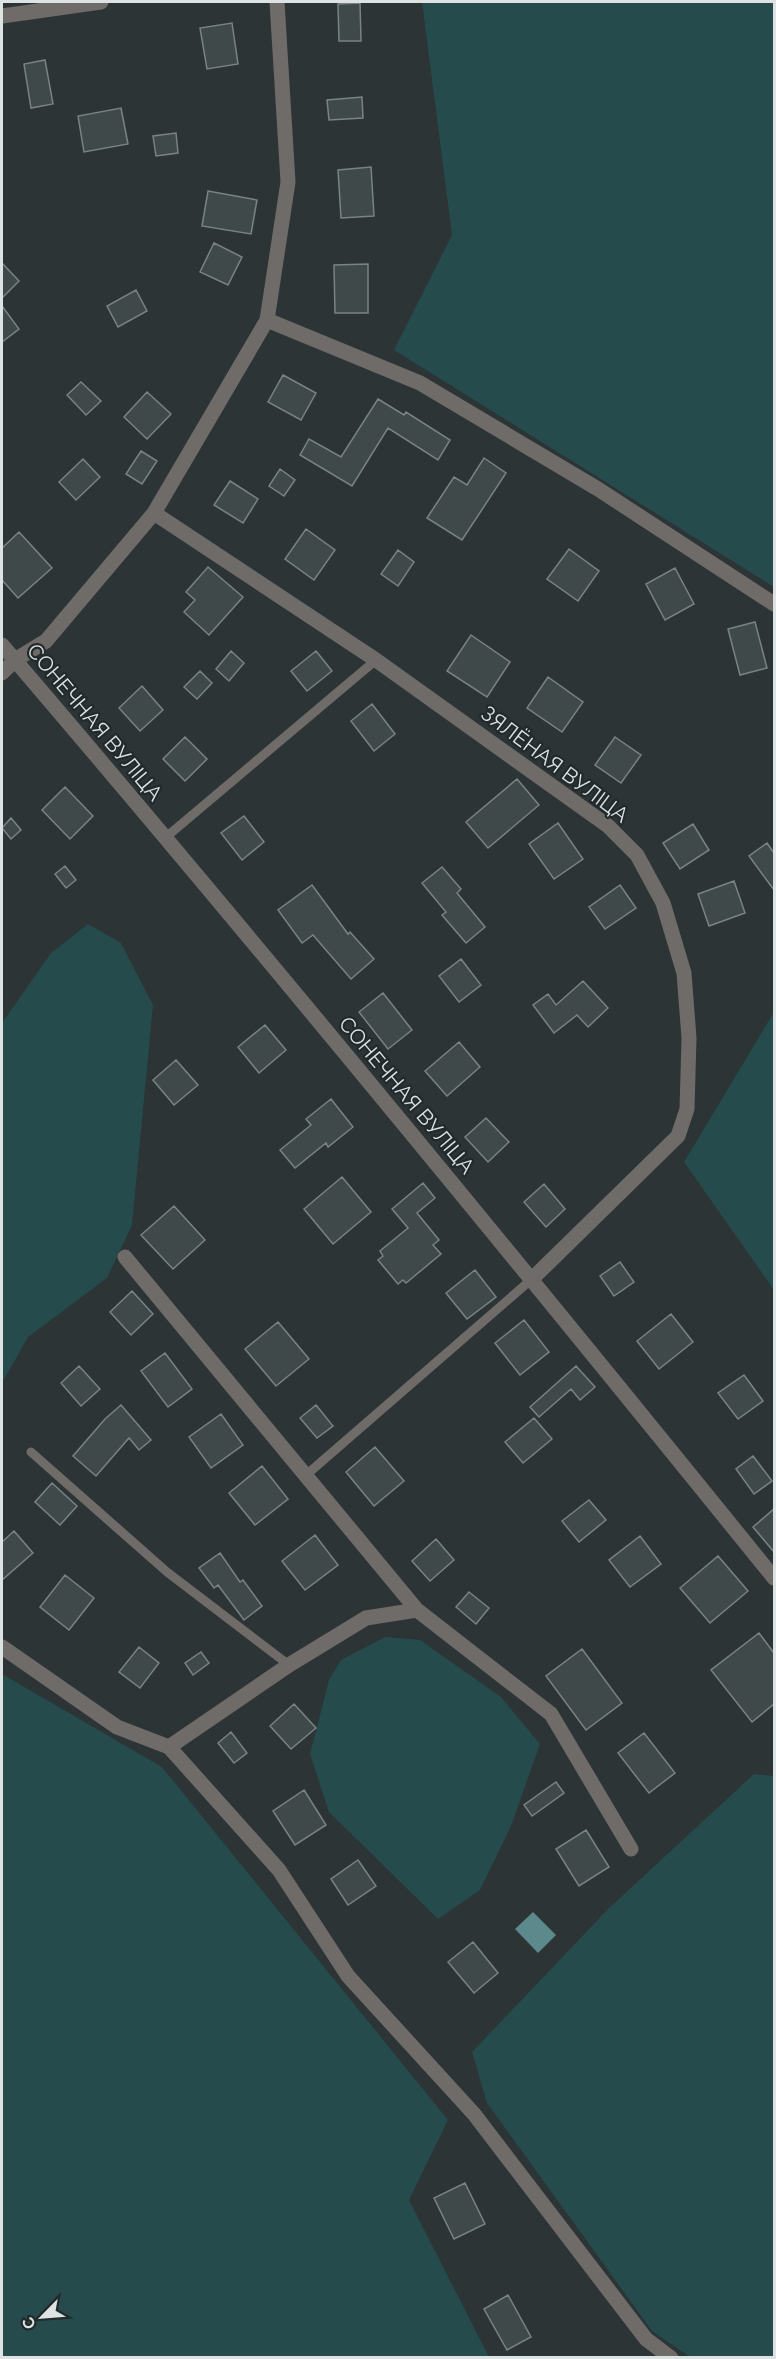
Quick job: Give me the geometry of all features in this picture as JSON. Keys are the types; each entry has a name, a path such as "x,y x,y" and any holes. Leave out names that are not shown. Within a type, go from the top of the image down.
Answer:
{"street":[{"path":"2,16 101,2"},
{"path":"2,673 15,660 46,641 154,513 267,320 288,182 277,2"},
{"path":"267,320 420,383 598,489 774,604"},
{"name":"ЗЯЛЁНАЯ ВУЛІЦА","path":"154,513 376,660 608,826 637,855 663,903 684,973 689,1038 687,1109 678,1136 532,1279"},
{"name":"СОНЕЧНАЯ ВУЛІЦА","path":"2,645 532,1279 774,1578"},
{"path":"125,1257 417,1610 551,1714 631,1850"},
{"path":"169,1747 288,1665 366,1618 417,1610"},
{"path":"2,1647 117,1727 169,1747 279,1870 348,1976 474,2114 646,2339 649,2350 671,2358"}],"lane":[{"path":"165,838 376,660"},
{"path":"306,1476 532,1279"},
{"path":"31,1452 167,1572 288,1665"}],"shaded area":[{"path":"422,2 774,2 774,587 394,350 452,235"},
{"path":"88,924 121,943 153,1005 132,1225 107,1278 28,1337 2,1383 2,1023 51,953"},
{"path":"774,1012 774,1290 684,1162"},
{"path":"385,1637 420,1640 501,1697 540,1744 511,1826 480,1890 438,1919 329,1812 310,1754 329,1680 341,1660"},
{"path":"2,1674 162,1767 448,2120 409,2200 489,2357 2,2357"},
{"path":"754,1774 774,1776 774,2357 690,2357 652,2331 487,2103 472,2052 609,1908"},
{"path":"533,1912 556,1935 538,1953 515,1929"}],"building":[{"path":"360,3 361,41 339,41 338,4"},
{"path":"232,23 238,64 207,69 200,28"},
{"path":"45,60 53,104 31,108 24,64"},
{"path":"362,97 363,118 329,120 327,100"},
{"path":"121,108 128,144 84,152 78,116"},
{"path":"176,133 178,153 156,156 153,136"},
{"path":"371,167 374,216 341,218 338,170"},
{"path":"208,191 257,200 251,234 202,226"},
{"path":"214,243 242,257 228,285 200,272"},
{"path":"2,263 19,281 2,298"},
{"path":"368,264 368,313 335,313 334,265"},
{"path":"136,290 147,311 118,327 107,306"},
{"path":"2,306 19,329 2,342"},
{"path":"283,375 316,393 301,420 268,402"},
{"path":"81,382 101,401 86,415 67,395"},
{"path":"147,392 171,414 147,439 124,417"},
{"path":"378,399 404,415 406,412 450,440 438,460 388,428 352,486 300,455 309,439 341,457"},
{"path":"141,451 157,461 142,484 126,474"},
{"path":"484,458 506,473 462,540 427,518 454,477 467,485"},
{"path":"83,459 100,477 76,500 59,482"},
{"path":"280,469 295,480 284,496 269,486"},
{"path":"230,481 258,499 243,523 214,505"},
{"path":"306,529 335,550 314,580 285,559"},
{"path":"19,532 52,568 18,598 2,580 2,548"},
{"path":"569,549 599,571 578,601 547,579"},
{"path":"398,550 414,562 398,586 381,574"},
{"path":"208,567 243,597 209,635 184,612 195,600 186,592"},
{"path":"675,568 694,604 665,620 646,584"},
{"path":"755,622 767,668 740,675 728,629"},
{"path":"471,635 510,662 487,697 447,671"},
{"path":"231,651 244,663 229,681 216,669"},
{"path":"316,651 332,671 307,691 291,671"},
{"path":"200,671 212,683 197,699 184,687"},
{"path":"548,677 583,702 562,732 527,708"},
{"path":"142,686 163,710 140,731 119,708"},
{"path":"372,704 395,734 374,751 351,721"},
{"path":"185,737 207,759 185,781 163,759"},
{"path":"615,737 641,755 621,783 595,765"},
{"path":"517,779 539,805 488,848 466,822"},
{"path":"65,787 93,816 70,839 42,810"},
{"path":"244,816 264,842 242,860 221,833"},
{"path":"11,818 21,830 11,839 2,828"},
{"path":"558,823 583,859 554,879 529,844"},
{"path":"693,824 709,850 680,869 663,843"},
{"path":"767,843 774,853 774,890 749,856"},
{"path":"65,866 76,880 66,888 55,874"},
{"path":"442,867 461,889 457,893 485,927 466,943 442,915 446,912 422,883"},
{"path":"734,881 745,913 709,926 698,894"},
{"path":"312,885 348,934 350,932 374,959 351,979 313,935 302,943 278,910"},
{"path":"620,885 636,908 605,929 589,907"},
{"path":"461,959 481,985 459,1002 439,976"},
{"path":"583,981 608,1008 588,1027 577,1015 554,1033 533,1005 548,994 556,1005"},
{"path":"383,993 412,1030 388,1049 359,1012"},
{"path":"265,1025 286,1050 259,1073 238,1047"},
{"path":"459,1042 480,1067 447,1096 425,1071"},
{"path":"176,1060 198,1085 174,1105 153,1080"},
{"path":"331,1099 353,1127 328,1147 326,1143 295,1168 280,1150 311,1125 306,1119"},
{"path":"486,1118 509,1142 488,1162 465,1137"},
{"path":"342,1177 371,1212 333,1244 304,1209"},
{"path":"423,1183 435,1198 417,1213 439,1240 433,1245 441,1254 406,1283 403,1280 398,1284 378,1260 383,1256 380,1251 408,1228 392,1209"},
{"path":"544,1184 565,1209 546,1227 524,1202"},
{"path":"174,1206 205,1240 173,1269 141,1235"},
{"path":"620,1262 634,1282 614,1296 600,1276"},
{"path":"475,1270 496,1297 467,1319 446,1293"},
{"path":"132,1291 153,1314 131,1335 110,1312"},
{"path":"671,1314 693,1342 659,1369 637,1341"},
{"path":"524,1320 549,1352 520,1375 495,1343"},
{"path":"278,1322 309,1359 276,1386 245,1349"},
{"path":"165,1353 192,1389 168,1407 141,1371"},
{"path":"79,1366 100,1389 81,1406 61,1383"},
{"path":"576,1366 595,1387 580,1400 571,1389 539,1417 530,1407"},
{"path":"744,1375 763,1401 738,1419 718,1393"},
{"path":"121,1405 151,1440 139,1450 129,1438 96,1476 73,1456 105,1419"},
{"path":"316,1405 333,1426 317,1438 300,1418"},
{"path":"221,1414 243,1445 211,1468 189,1437"},
{"path":"534,1418 552,1439 523,1463 505,1442"},
{"path":"375,1447 404,1481 374,1506 346,1472"},
{"path":"753,1456 772,1481 754,1494 736,1469"},
{"path":"262,1466 288,1499 255,1525 229,1493"},
{"path":"52,1483 77,1506 60,1525 35,1502"},
{"path":"589,1500 606,1520 579,1542 562,1521"},
{"path":"774,1509 774,1552 753,1527"},
{"path":"14,1531 33,1553 2,1580 2,1542"},
{"path":"315,1535 338,1565 305,1590 282,1561"},
{"path":"640,1536 661,1564 630,1587 609,1560"},
{"path":"436,1539 454,1560 430,1581 412,1561"},
{"path":"220,1553 240,1582 243,1580 262,1606 244,1620 218,1585 214,1588 199,1568"},
{"path":"718,1556 748,1591 710,1623 680,1588"},
{"path":"65,1575 94,1598 69,1630 40,1607"},
{"path":"469,1592 489,1608 476,1624 456,1607"},
{"path":"759,1633 774,1653 774,1704 752,1722 711,1670"},
{"path":"139,1647 159,1663 140,1688 119,1672"},
{"path":"582,1649 622,1703 586,1730 546,1676"},
{"path":"201,1652 209,1663 193,1675 185,1663"},
{"path":"294,1704 316,1728 291,1749 270,1726"},
{"path":"231,1732 247,1753 234,1763 218,1743"},
{"path":"644,1733 675,1773 649,1793 618,1753"},
{"path":"556,1782 564,1793 532,1816 524,1805"},
{"path":"304,1790 326,1825 295,1845 273,1811"},
{"path":"586,1830 609,1867 579,1886 556,1849"},
{"path":"358,1860 376,1886 348,1905 331,1879"},
{"path":"473,1942 498,1973 474,1993 448,1962"},
{"path":"465,2183 485,2224 454,2239 434,2198"},
{"path":"508,2295 531,2337 507,2350 484,2309"}]}
